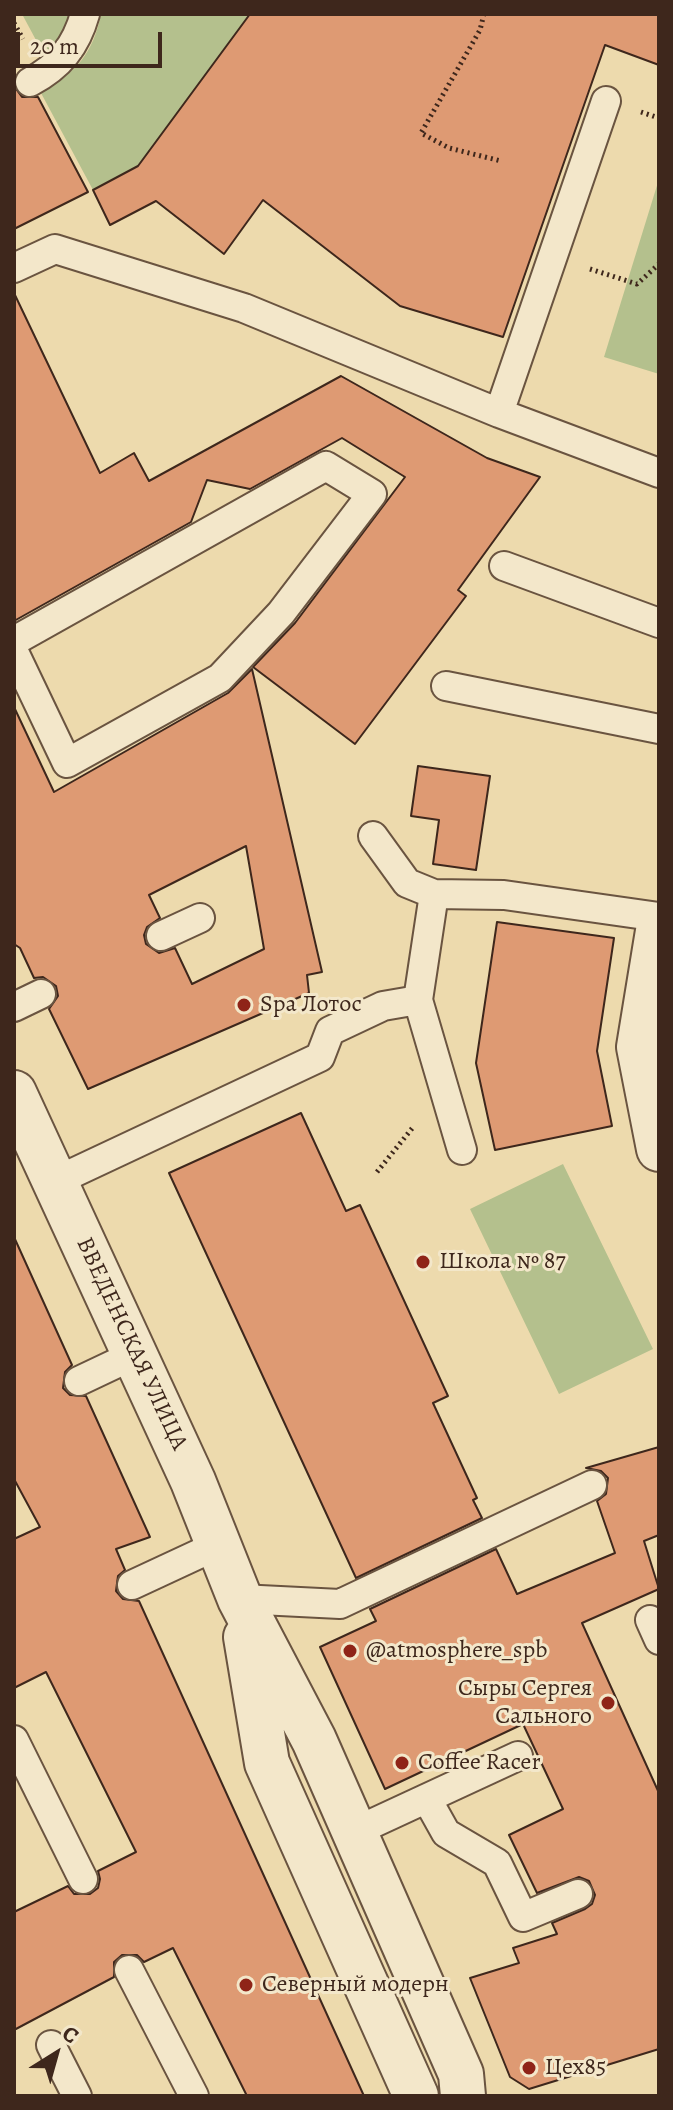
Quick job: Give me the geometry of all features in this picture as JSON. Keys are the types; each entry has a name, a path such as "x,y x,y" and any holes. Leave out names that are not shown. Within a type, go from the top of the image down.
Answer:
{"street":[{"path":"659,925 639,1047 659,1149"},
{"name":"ВВЕДЕНСКАЯ УЛИЦА","path":"14,1093 136,1354 240,1599 314,1740 461,2074 463,2096"},
{"name":"ВВЕДЕНСКАЯ УЛИЦА","path":"240,1599 267,1763 416,2096"}],"lane":[{"path":"30,82 63,59 79,36 85,14"},
{"path":"499,413 553,255 569,180 606,101"},
{"path":"14,268 55,249 244,308 499,413 659,473"},
{"path":"14,641 326,466 372,494 281,613 220,678 67,763 14,652"},
{"path":"504,566 659,623"},
{"path":"446,686 659,729"},
{"path":"373,836 407,883 434,894 504,895 659,917"},
{"path":"434,894 418,1000 462,1150"},
{"path":"161,936 200,918"},
{"path":"14,1007 41,994"},
{"path":"56,1181 320,1057 330,1031 383,1006 418,1000"},
{"path":"79,1381 136,1354"},
{"path":"240,1599 340,1604 592,1485"},
{"path":"132,1585 218,1545"},
{"path":"14,1740 83,1879"},
{"path":"354,1832 518,1756"},
{"path":"427,1799 446,1833 497,1863 523,1917 578,1894"},
{"path":"129,1970 194,2096"},
{"path":"51,2045 77,2096"}],"path":[{"path":"484,14 480,30 421,133 449,148 501,161"},
{"path":"553,255 637,284 659,264"},
{"path":"377,1172 444,1088"}],"green space":[{"path":"22,14 70,14 60,38 44,55"},
{"path":"101,14 250,14 138,166 93,190 41,93 81,61 93,40"},
{"path":"659,179 659,374 604,357"},
{"path":"563,1164 653,1349 559,1394 470,1209"}],"building":[{"path":"250,14 659,14 659,65 605,45 503,337 400,306 263,200 224,254 156,201 110,225 93,190 138,166"},
{"path":"14,86 22,97 38,97 88,192 14,229"},
{"path":"14,293 100,473 134,453 149,481 341,376 487,458 540,477 458,590 466,596 355,744 253,667 295,623 405,477 342,438 250,489 207,480 191,522 14,621"},
{"path":"252,669 322,972 307,975 309,993 88,1089 49,1009 58,996 56,986 43,977 34,978 20,948 14,944 14,707 54,792 228,693","holes":["246,846 264,949 192,984 175,948 159,953 146,944 144,935 147,927 160,918 149,895"]},
{"path":"418,766 490,776 476,870 433,864 439,820 411,816"},
{"path":"497,922 614,938 597,1051 612,1126 495,1150 476,1063"},
{"path":"301,1113 346,1211 360,1205 448,1396 433,1403 477,1498 473,1500 482,1518 356,1578 169,1173"},
{"path":"14,1237 72,1365 65,1372 63,1388 70,1395 86,1396 150,1537 116,1549 125,1570 118,1576 116,1591 123,1599 139,1601 364,2096 247,2096 173,1948 144,1962 137,1955 122,1955 114,1962 114,1977 14,2030 14,1912 68,1886 74,1894 90,1894 98,1888 98,1871 136,1852 46,1672 14,1688 14,1539 40,1527 14,1479"},
{"path":"659,1447 659,1535 644,1541 659,1589 582,1623 659,1793 659,2049 529,2089 510,2077 470,1978 519,1963 513,1948 557,1934 552,1923 585,1909 592,1904 595,1895 589,1881 579,1877 537,1893 509,1835 563,1809 523,1724 385,1789 320,1647 376,1621 370,1609 496,1549 517,1594 615,1553 597,1501 606,1494 608,1478 601,1471 586,1468"}],"place":[{"name":"Spa Лотос","path":"244,1005"},
{"name":"Школа № 87","path":"423,1262"},
{"name":"@atmosphere_spb","path":"350,1651"},
{"name":"Сыры Сергея Сального","path":"608,1703"},
{"name":"Coffee Racer","path":"402,1763"},
{"name":"Северный модерн","path":"246,1985"},
{"name":"Цех85","path":"529,2068"}]}
